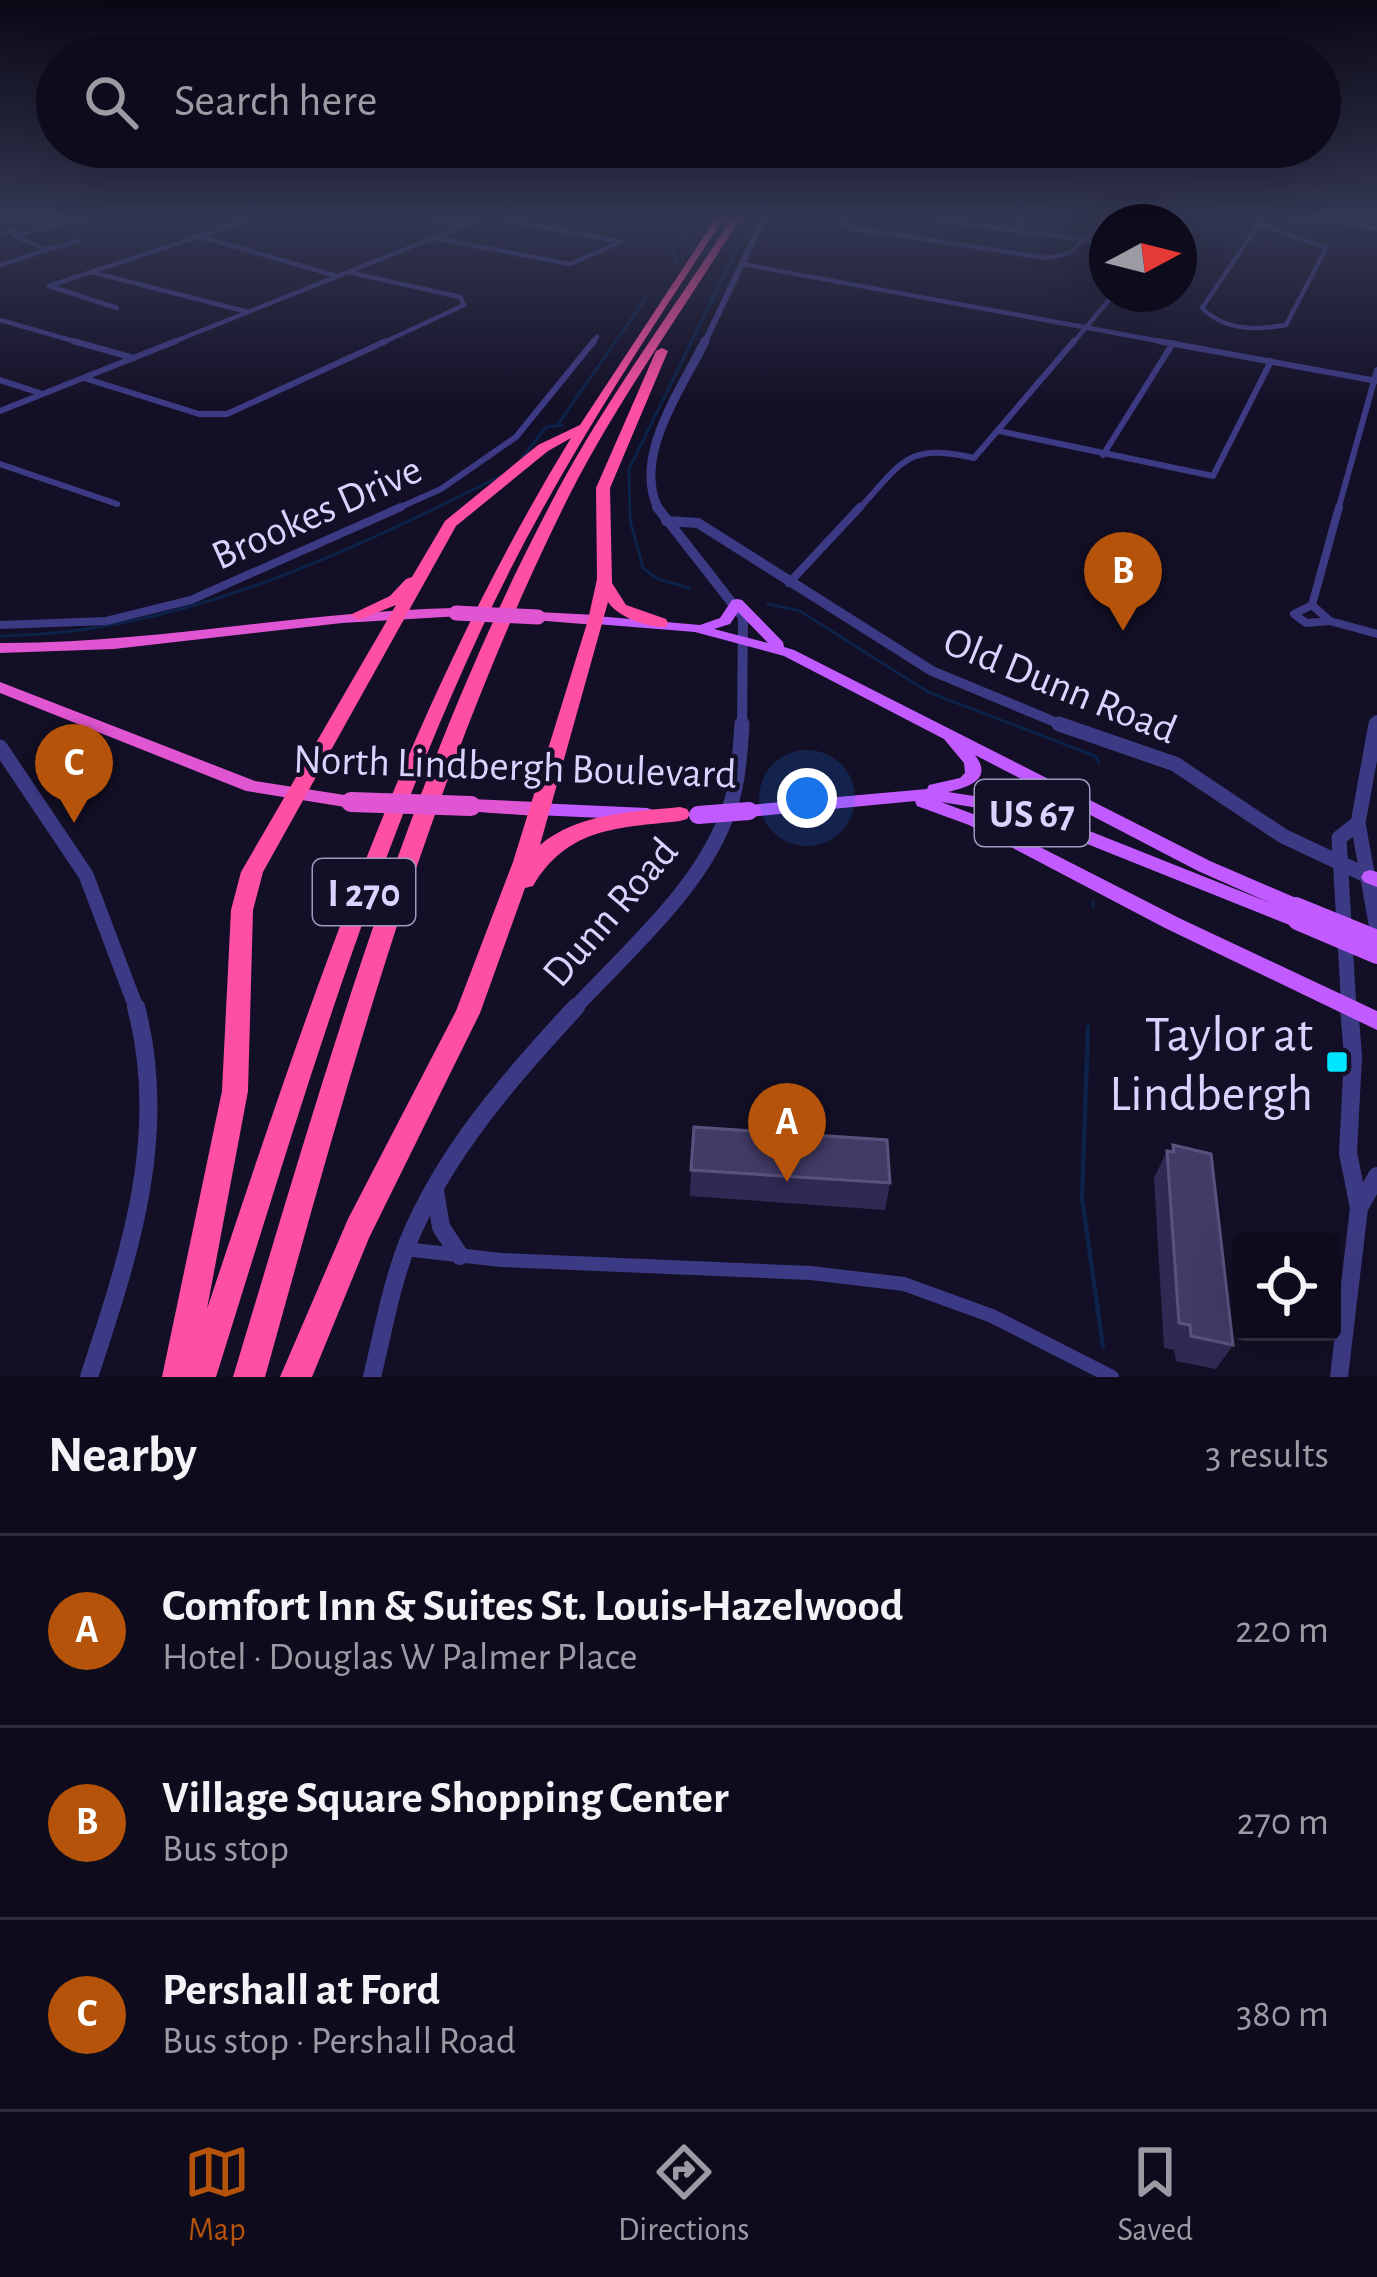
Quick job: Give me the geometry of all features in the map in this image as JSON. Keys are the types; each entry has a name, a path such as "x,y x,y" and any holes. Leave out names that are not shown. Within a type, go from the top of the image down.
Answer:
{"highway":[{"name":"I 270","path":"200,1377 344,948 428,729 509,557 581,428 679,279"},
{"name":"I 270","path":"249,1377 362,1010 463,724 564,492 698,279"},
{"path":"296,1377 358,1228 468,1013 496,938 596,620 602,591 603,488 676,314"},
{"path":"178,1377 235,1091 242,910 252,872 290,797 450,524 543,448 581,428"},
{"path":"358,615 396,598 423,569"},
{"path":"602,591 612,611 660,623"},
{"name":"North Lindbergh Boulevard","path":"0,648 76,648 358,615 456,613 596,620"},
{"name":"North Lindbergh Boulevard","path":"0,687 148,749 290,797 536,808"},
{"path":"496,938 530,867 558,841 600,823 689,814"}],"main road":[{"path":"696,628 725,621 736,603 789,653"},
{"name":"North Lindbergh Boulevard","path":"596,620 696,628 789,653 1377,955"},
{"path":"879,796 952,787 973,774 972,762 941,729"},
{"name":"North Lindbergh Boulevard","path":"536,808 689,814 924,794 1013,807 1377,940"},
{"path":"879,796 915,800 975,820 1377,1021"}],"street":[{"path":"69,279 50,286 117,308"},
{"path":"118,279 248,312"},
{"path":"0,411 330,279"},
{"path":"84,378 200,414 227,415 464,305 460,296 383,279"},
{"path":"704,527 654,502 647,476 653,450 735,279"},
{"path":"826,279 1376,381"},
{"path":"1222,279 1202,308 1217,321 1256,328 1286,325 1310,279"},
{"path":"789,583 911,453 934,449 974,458 1099,312"},
{"path":"0,320 134,358"},
{"name":"Brookes Drive","path":"0,625 106,621 191,599 441,489 516,437 598,337"},
{"path":"1102,455 1173,343"},
{"path":"999,431 1213,476 1271,361"},
{"path":"1377,370 1312,605 1294,614 1306,623 1330,621 1377,634"},
{"path":"0,380 43,394"},
{"path":"0,464 117,503"},
{"name":"Dunn Road","path":"372,1377 405,1249 436,1185 496,1101 723,829 733,801 747,639 736,603 681,542 654,502"},
{"name":"Old Dunn Road","path":"666,521 704,527 956,683 1175,764 1258,821 1374,879"},
{"path":"681,542 690,530 704,527"},
{"path":"1312,605 1330,621"},
{"path":"1377,720 1358,823 1374,879 1377,929"},
{"path":"0,747 53,820 105,919 136,1014 149,1086 150,1126 137,1217 89,1377"},
{"path":"1339,1377 1359,1208 1348,1153 1350,1010 1339,838 1358,823"},
{"path":"1359,1208 1377,1176"},
{"path":"436,1185 441,1226 460,1256"},
{"path":"405,1249 460,1256 811,1273 904,1284 992,1316 1112,1377"}],"building":[{"path":"694,1127 887,1140 890,1183 691,1170"},
{"path":"1173,1145 1211,1154 1233,1345 1191,1336 1190,1325 1179,1323 1167,1151 1174,1152"}],"waterway":[{"path":"689,588 658,579 643,568 630,520 629,469 722,279"},
{"path":"558,424 646,298"},
{"path":"522,458 546,427 562,425"},
{"path":"0,636 66,632 195,605 382,534 501,476"},
{"path":"768,604 800,611 928,692 1095,756 1099,763"},
{"path":"1093,902 1093,907"},
{"path":"1088,1027 1082,1198 1103,1347"}],"place":[{"name":"Village Square Shopping Center","path":"1123,631"},
{"name":"Pershall at Ford","path":"74,823"},
{"name":"Taylor at Lindbergh","path":"1337,1062"},
{"name":"Comfort Inn & Suites St. Louis-Hazelwood","path":"787,1182"}]}
